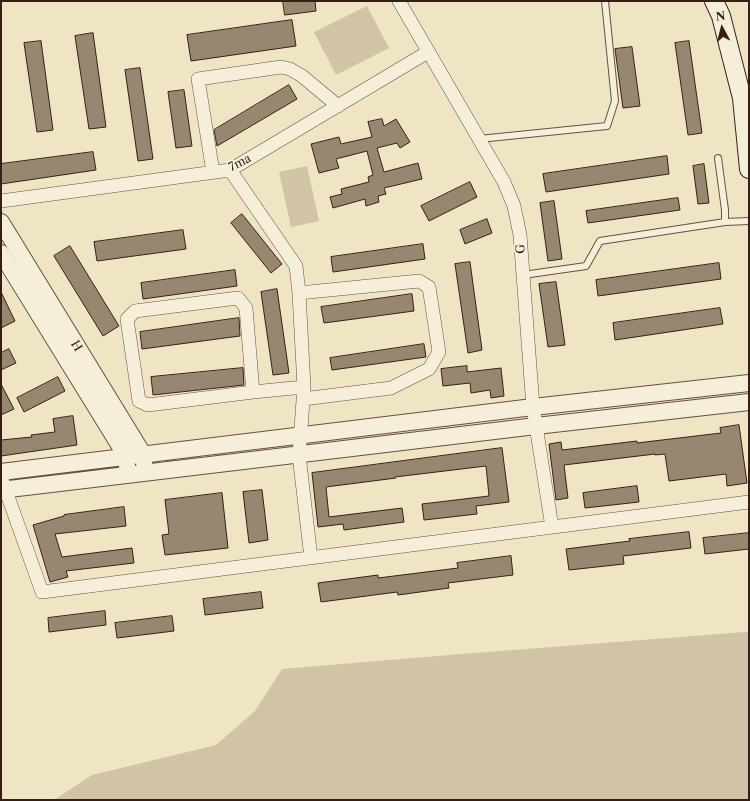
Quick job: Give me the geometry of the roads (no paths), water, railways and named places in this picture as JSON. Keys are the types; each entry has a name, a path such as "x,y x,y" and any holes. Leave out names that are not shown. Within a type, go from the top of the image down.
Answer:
{"main road":[{"path":"714,1 721,16 742,98 749,169"},
{"path":"724,1 730,12 749,82"}],"street":[{"name":"G","path":"398,1 504,182 514,206 520,235 536,426 552,527"},
{"name":"7ma","path":"1,201 230,170 428,52"},
{"path":"213,172 198,79 281,67 290,69 302,76 338,106"},
{"path":"230,170 296,266 300,293 303,393 299,455 311,558"},
{"name":"H","path":"1,222 142,454 145,472"},
{"name":"H","path":"1,253 126,456 129,474"},
{"path":"253,392 246,308 238,298 135,311 128,319 139,401 148,405 253,392 303,393 391,388 429,369 439,352 429,287 419,281 300,293"},
{"path":"1,472 534,407 749,383"},
{"path":"749,402 299,455 3,486 42,592 749,502"}],"lane":[{"path":"479,139 607,126 615,101 605,1"},
{"path":"718,158 725,210 725,222"},
{"path":"523,275 586,266 600,241 725,222 749,221"}]}
